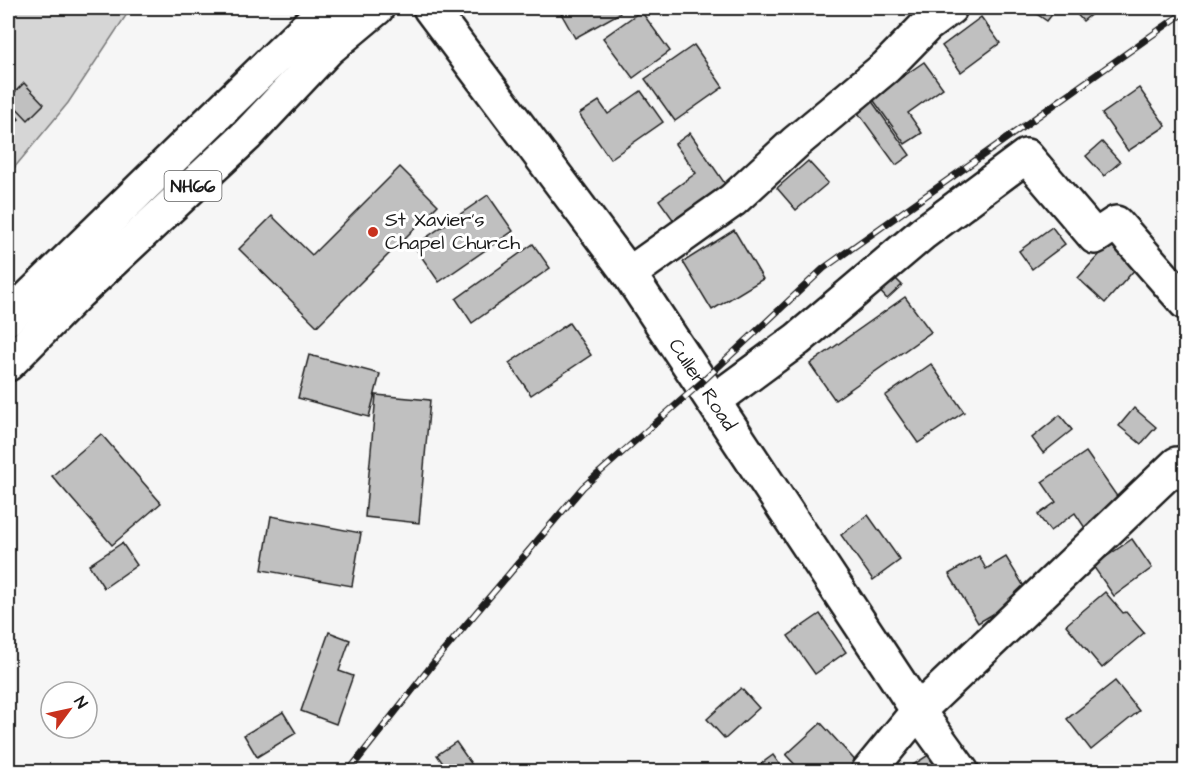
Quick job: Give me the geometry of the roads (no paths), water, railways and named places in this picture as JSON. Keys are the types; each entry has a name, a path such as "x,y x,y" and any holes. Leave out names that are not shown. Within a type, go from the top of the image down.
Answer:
{"main road":[{"path":"8,318 311,23 331,8"},
{"name":"NH66","path":"8,364 87,284 247,135 328,49 377,8"},
{"name":"Cullen Road","path":"430,8 629,274 918,711 962,771"},
{"path":"629,274 733,200 950,8"},
{"path":"714,401 798,339 922,233 1026,156 1095,237 1116,223 1185,303"},
{"path":"868,771 918,711 1181,469"}],"railway":[{"path":"348,772 436,660 583,487 702,382 824,268 1186,11"}],"place":[{"name":"St Xavier's Chapel Church","path":"373,232"}]}
